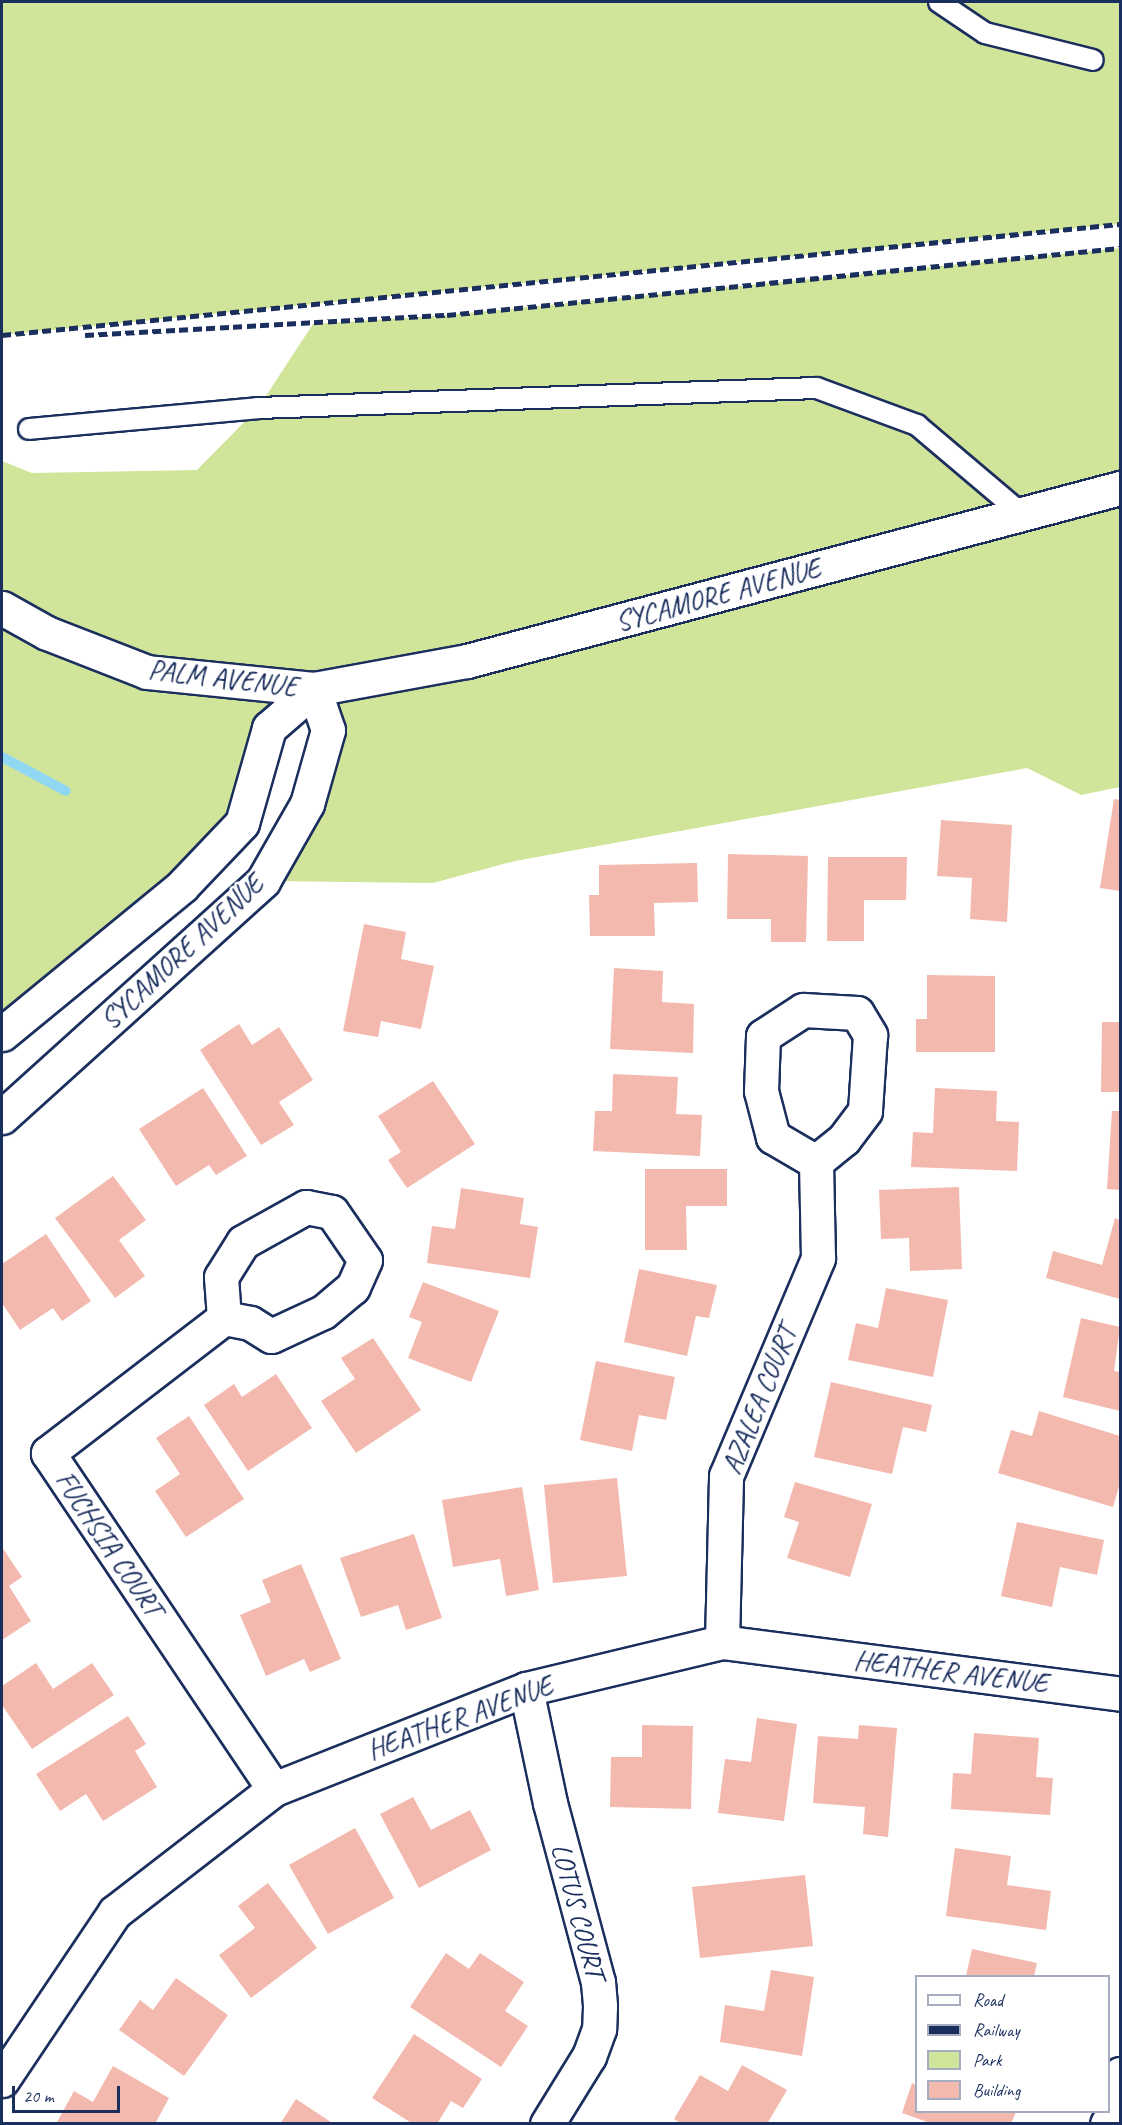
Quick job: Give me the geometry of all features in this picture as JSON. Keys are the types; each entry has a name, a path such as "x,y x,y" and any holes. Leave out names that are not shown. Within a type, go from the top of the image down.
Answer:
{"street":[{"name":"SYCAMORE AVENUE","path":"2,1034 182,886 242,823 269,728 314,689 467,661 1120,488"},
{"name":"PALM AVENUE","path":"2,608 47,633 147,672 314,689"},
{"name":"SYCAMORE AVENUE","path":"2,1117 263,881 307,804 328,730 314,689"},
{"path":"803,1010 856,1013 870,1035 865,1111 844,1139 816,1162 773,1137 761,1091 764,1036 803,1010"},
{"name":"AZALEA COURT","path":"722,1642 726,1476 818,1258 816,1162"},
{"path":"306,1207 332,1212 365,1260 353,1287 346,1294 323,1312 271,1336 250,1323 224,1318 221,1277 243,1242 306,1207"},
{"name":"FUCHSIA COURT","path":"224,1318 48,1453 274,1789"},
{"name":"HEATHER AVENUE","path":"2,2080 115,1912 274,1789 526,1689 722,1642 1120,1694"},
{"name":"LOTUS COURT","path":"526,1689 550,1803 598,1982 600,2006 599,2029 589,2056 547,2124"}],"lane":[{"path":"939,2 986,33 1093,60"},
{"path":"29,429 258,408 818,388 917,425 1022,514"}],"green space":[{"path":"2,2 1120,2 1120,224 2,335"},
{"path":"1120,248 1120,787 1081,795 1027,768 515,861 433,883 263,881 307,804 314,689 269,728 242,823 2,1034 2,461 32,473 197,470 258,408 313,324 447,315"}],"building":[{"path":"1114,799 1120,800 1120,891 1100,888"},
{"path":"941,820 1012,825 1007,922 970,919 972,878 937,876"},
{"path":"728,854 808,856 806,942 771,942 771,919 727,919"},
{"path":"828,857 907,857 906,900 864,900 864,941 827,941"},
{"path":"697,863 698,902 654,903 655,936 590,936 589,895 599,895 599,865"},
{"path":"364,924 406,932 401,959 434,966 421,1029 381,1021 378,1037 343,1031"},
{"path":"614,968 663,971 662,1002 694,1004 693,1053 610,1049"},
{"path":"927,975 995,976 995,1052 916,1052 916,1019 927,1019"},
{"path":"1102,1022 1120,1022 1120,1092 1101,1092"},
{"path":"239,1024 252,1045 279,1027 313,1080 279,1102 294,1125 261,1145 200,1050"},
{"path":"613,1074 678,1077 676,1114 702,1115 700,1156 593,1151 595,1111 612,1111"},
{"path":"433,1081 475,1144 407,1188 388,1160 401,1152 378,1116"},
{"path":"203,1088 247,1156 216,1175 209,1165 176,1186 139,1129"},
{"path":"935,1088 997,1091 996,1121 1019,1122 1017,1171 911,1167 913,1132 933,1133"},
{"path":"1112,1111 1120,1111 1120,1190 1107,1189"},
{"path":"645,1169 727,1169 727,1206 686,1206 687,1250 645,1250"},
{"path":"113,1176 146,1220 119,1240 145,1276 115,1298 55,1218"},
{"path":"959,1187 962,1269 910,1271 909,1238 881,1239 879,1190"},
{"path":"461,1188 524,1198 520,1224 538,1227 530,1278 427,1263 432,1226 455,1229"},
{"path":"1115,1218 1120,1220 1120,1299 1046,1278 1053,1251 1102,1265"},
{"path":"46,1234 91,1301 62,1321 53,1308 20,1330 2,1303 2,1264"},
{"path":"639,1269 717,1285 709,1318 696,1316 687,1356 624,1342"},
{"path":"423,1282 499,1311 471,1382 408,1358 422,1322 409,1317"},
{"path":"886,1288 948,1300 933,1377 848,1360 856,1323 878,1328"},
{"path":"1081,1318 1120,1327 1114,1371 1120,1372 1120,1411 1063,1397"},
{"path":"373,1338 421,1410 356,1453 321,1401 355,1379 341,1358"},
{"path":"596,1361 675,1377 666,1420 639,1415 632,1451 580,1440"},
{"path":"276,1374 312,1428 248,1471 204,1405 234,1384 242,1397"},
{"path":"831,1382 932,1405 926,1432 903,1427 892,1474 814,1457"},
{"path":"1039,1411 1120,1436 1120,1483 1113,1507 998,1473 1011,1430 1032,1436"},
{"path":"189,1416 244,1499 186,1537 155,1491 180,1474 156,1438"},
{"path":"617,1478 627,1576 553,1583 544,1485"},
{"path":"795,1482 872,1504 850,1577 787,1558 799,1522 784,1517"},
{"path":"522,1487 539,1590 506,1596 500,1559 453,1567 442,1500"},
{"path":"1017,1522 1104,1540 1097,1575 1060,1567 1052,1607 1001,1596"},
{"path":"414,1534 442,1618 406,1630 398,1605 361,1617 340,1558"},
{"path":"2,1547 22,1577 9,1586 31,1621 2,1640"},
{"path":"301,1564 341,1659 310,1672 304,1659 266,1676 240,1615 271,1602 262,1580"},
{"path":"36,1663 53,1689 92,1663 114,1695 32,1749 2,1705 2,1686"},
{"path":"128,1716 146,1744 135,1751 157,1787 103,1821 86,1794 60,1811 36,1774"},
{"path":"757,1718 797,1724 784,1821 718,1813 725,1759 751,1762"},
{"path":"642,1725 693,1726 691,1809 610,1807 611,1757 642,1757"},
{"path":"859,1725 897,1728 888,1837 863,1834 865,1807 813,1803 818,1736 858,1739"},
{"path":"974,1733 1039,1738 1036,1777 1053,1778 1050,1815 951,1809 953,1773 971,1774"},
{"path":"413,1797 431,1830 470,1810 491,1850 419,1888 380,1814"},
{"path":"355,1828 394,1898 328,1934 289,1865"},
{"path":"955,1848 1011,1856 1007,1885 1051,1891 1046,1930 946,1916"},
{"path":"805,1875 813,1946 700,1958 692,1887"},
{"path":"268,1883 317,1948 251,1998 219,1955 255,1928 238,1906"},
{"path":"972,1949 1037,1963 1034,1975 966,1975"},
{"path":"446,1953 469,1969 480,1953 524,1982 505,2011 528,2026 501,2067 410,2007"},
{"path":"771,1970 814,1977 802,2056 720,2042 725,2005 764,2011"},
{"path":"176,1978 228,2015 184,2076 119,2030 140,2000 153,2010"},
{"path":"414,2034 482,2079 463,2108 451,2101 437,2124 413,2124 372,2098"},
{"path":"742,2065 787,2090 767,2124 682,2124 674,2119 700,2075 728,2091"},
{"path":"113,2066 169,2098 155,2124 56,2124 74,2091 93,2102"},
{"path":"912,2083 915,2084 915,2113 1016,2113 1011,2124 933,2124 902,2113"},
{"path":"296,2099 334,2124 280,2124"}],"waterway":[{"path":"2,757 66,791"}],"railway":[{"path":"2,335 1120,224"},
{"path":"85,335 447,315 1120,248"}]}
